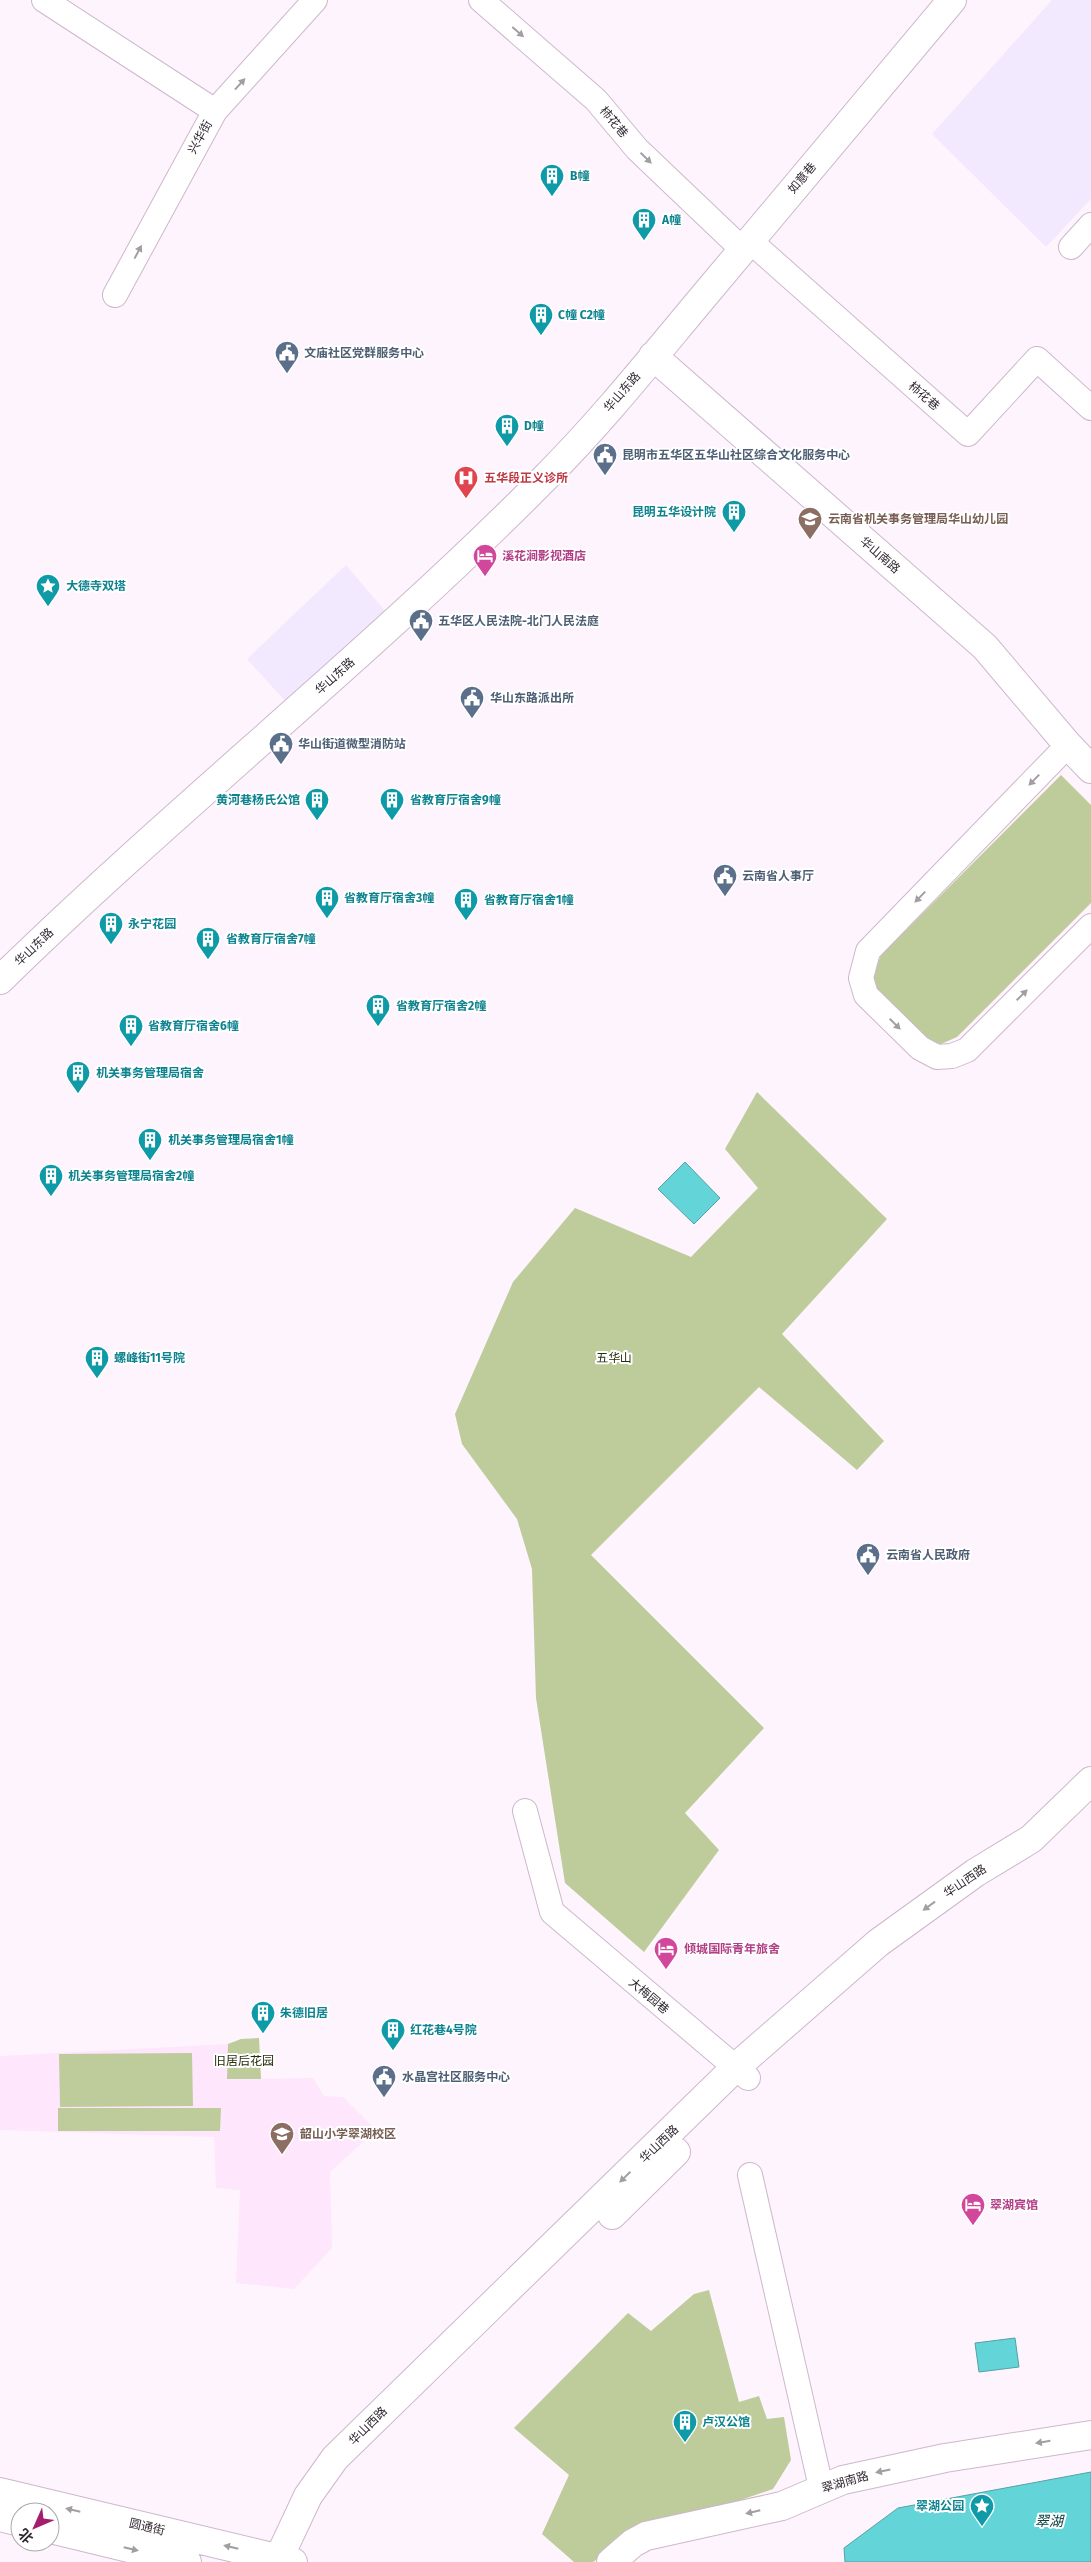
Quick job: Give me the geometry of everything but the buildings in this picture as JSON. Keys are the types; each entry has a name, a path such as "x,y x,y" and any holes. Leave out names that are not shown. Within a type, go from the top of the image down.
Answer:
{"street":[{"path":"44,0 215,111"},
{"name":"兴华街","path":"115,295 215,111 315,0"},
{"name":"柿花巷","path":"481,0 596,100 637,149 746,246 968,434 1036,359 1091,408"},
{"name":"如意巷","path":"653,356 952,0"},
{"path":"1071,247 1091,225"},
{"name":"华山南路","path":"653,356 985,647 1068,745 1091,769"},
{"name":"华山东路","path":"0,980 68,914 331,680 501,522 578,443 653,356"},
{"path":"1068,745 868,951 861,978 866,995 920,1048 937,1056 952,1056 967,1050 1091,926"},
{"name":"华山西路","path":"286,2561 346,2467 376,2435 646,2183 742,2072 878,1943 975,1873 1031,1839 1091,1780"},
{"name":"华山西路","path":"742,2072 888,1956 1042,1850 1091,1803"},
{"name":"大梅园巷","path":"525,1810 552,1912 742,2072"},
{"path":"750,2175 821,2488"},
{"name":"翠湖南路","path":"611,2562 633,2543 646,2536 782,2506 843,2480 945,2458 1091,2435"},
{"name":"圆通街","path":"0,2492 286,2561"},
{"name":"圆通街","path":"60,2531 186,2562"}],"shaded area":[{"path":"1052,0 1091,0 1091,199 1046,247 932,134"},
{"path":"346,565 386,612 287,703 247,659"},
{"name":"韶山小学翠湖校区","path":"228,2044 227,2079 313,2078 324,2096 343,2097 376,2130 330,2172 332,2248 294,2289 236,2283 240,2190 216,2188 214,2137 0,2130 0,2056"}],"green space":[{"path":"1061,775 1091,805 1091,903 957,1037 941,1044 924,1043 875,993 873,976 881,955"},
{"name":"五华山","path":"757,1092 887,1219 782,1334 884,1441 857,1470 759,1387 591,1555 764,1728 685,1813 719,1850 644,1952 565,1883 536,1698 532,1569 517,1519 462,1444 455,1414 513,1282 575,1208 691,1257 758,1188 725,1149"},
{"name":"旧居后花园","path":"259,2038 261,2079 227,2079 228,2044 241,2039"},
{"path":"192,2053 193,2106 60,2107 59,2054"},
{"path":"58,2108 221,2108 220,2131 58,2131"},
{"path":"709,2290 739,2402 759,2396 767,2419 784,2417 791,2460 773,2489 627,2539 593,2562 574,2562 542,2534 569,2475 514,2428 628,2313 651,2331 694,2294"}],"water":[{"path":"685,1162 720,1198 694,1224 658,1189"},
{"path":"1015,2338 1019,2367 979,2372 975,2343"},
{"name":"翠湖","path":"1091,2472 1091,2562 845,2562 844,2548 898,2508"}],"place":[{"name":"B幢","path":"552,197"},
{"name":"A幢","path":"644,241"},
{"name":"C幢 C2幢","path":"541,336"},
{"name":"文庙社区党群服务中心","path":"287,374"},
{"name":"D幢","path":"507,447"},
{"name":"昆明市五华区五华山社区综合文化服务中心","path":"605,476"},
{"name":"五华段正义诊所","path":"466,499"},
{"name":"昆明五华设计院","path":"734,533"},
{"name":"云南省机关事务管理局华山幼儿园","path":"810,540"},
{"name":"溪花涧影视酒店","path":"485,577"},
{"name":"大德寺双塔","path":"48,607"},
{"name":"五华区人民法院-北门人民法庭","path":"421,642"},
{"name":"华山东路派出所","path":"472,719"},
{"name":"华山街道微型消防站","path":"281,765"},
{"name":"黄河巷杨氏公馆","path":"317,821"},
{"name":"省教育厅宿舍9幢","path":"392,821"},
{"name":"云南省人事厅","path":"725,897"},
{"name":"省教育厅宿舍3幢","path":"327,919"},
{"name":"省教育厅宿舍1幢","path":"466,921"},
{"name":"永宁花园","path":"111,945"},
{"name":"省教育厅宿舍7幢","path":"208,960"},
{"name":"省教育厅宿舍2幢","path":"378,1027"},
{"name":"省教育厅宿舍6幢","path":"131,1047"},
{"name":"机关事务管理局宿舍","path":"78,1094"},
{"name":"机关事务管理局宿舍1幢","path":"150,1161"},
{"name":"机关事务管理局宿舍2幢","path":"51,1197"},
{"name":"螺峰街11号院","path":"97,1379"},
{"name":"云南省人民政府","path":"868,1576"},
{"name":"倾城国际青年旅舍","path":"666,1970"},
{"name":"朱德旧居","path":"263,2034"},
{"name":"红花巷4号院","path":"393,2051"},
{"name":"水晶宫社区服务中心","path":"384,2098"},
{"name":"韶山小学翠湖校区","path":"282,2155"},
{"name":"翠湖宾馆","path":"973,2226"},
{"name":"卢汉公馆","path":"685,2443"},
{"name":"翠湖公园","path":"982,2527"}]}
